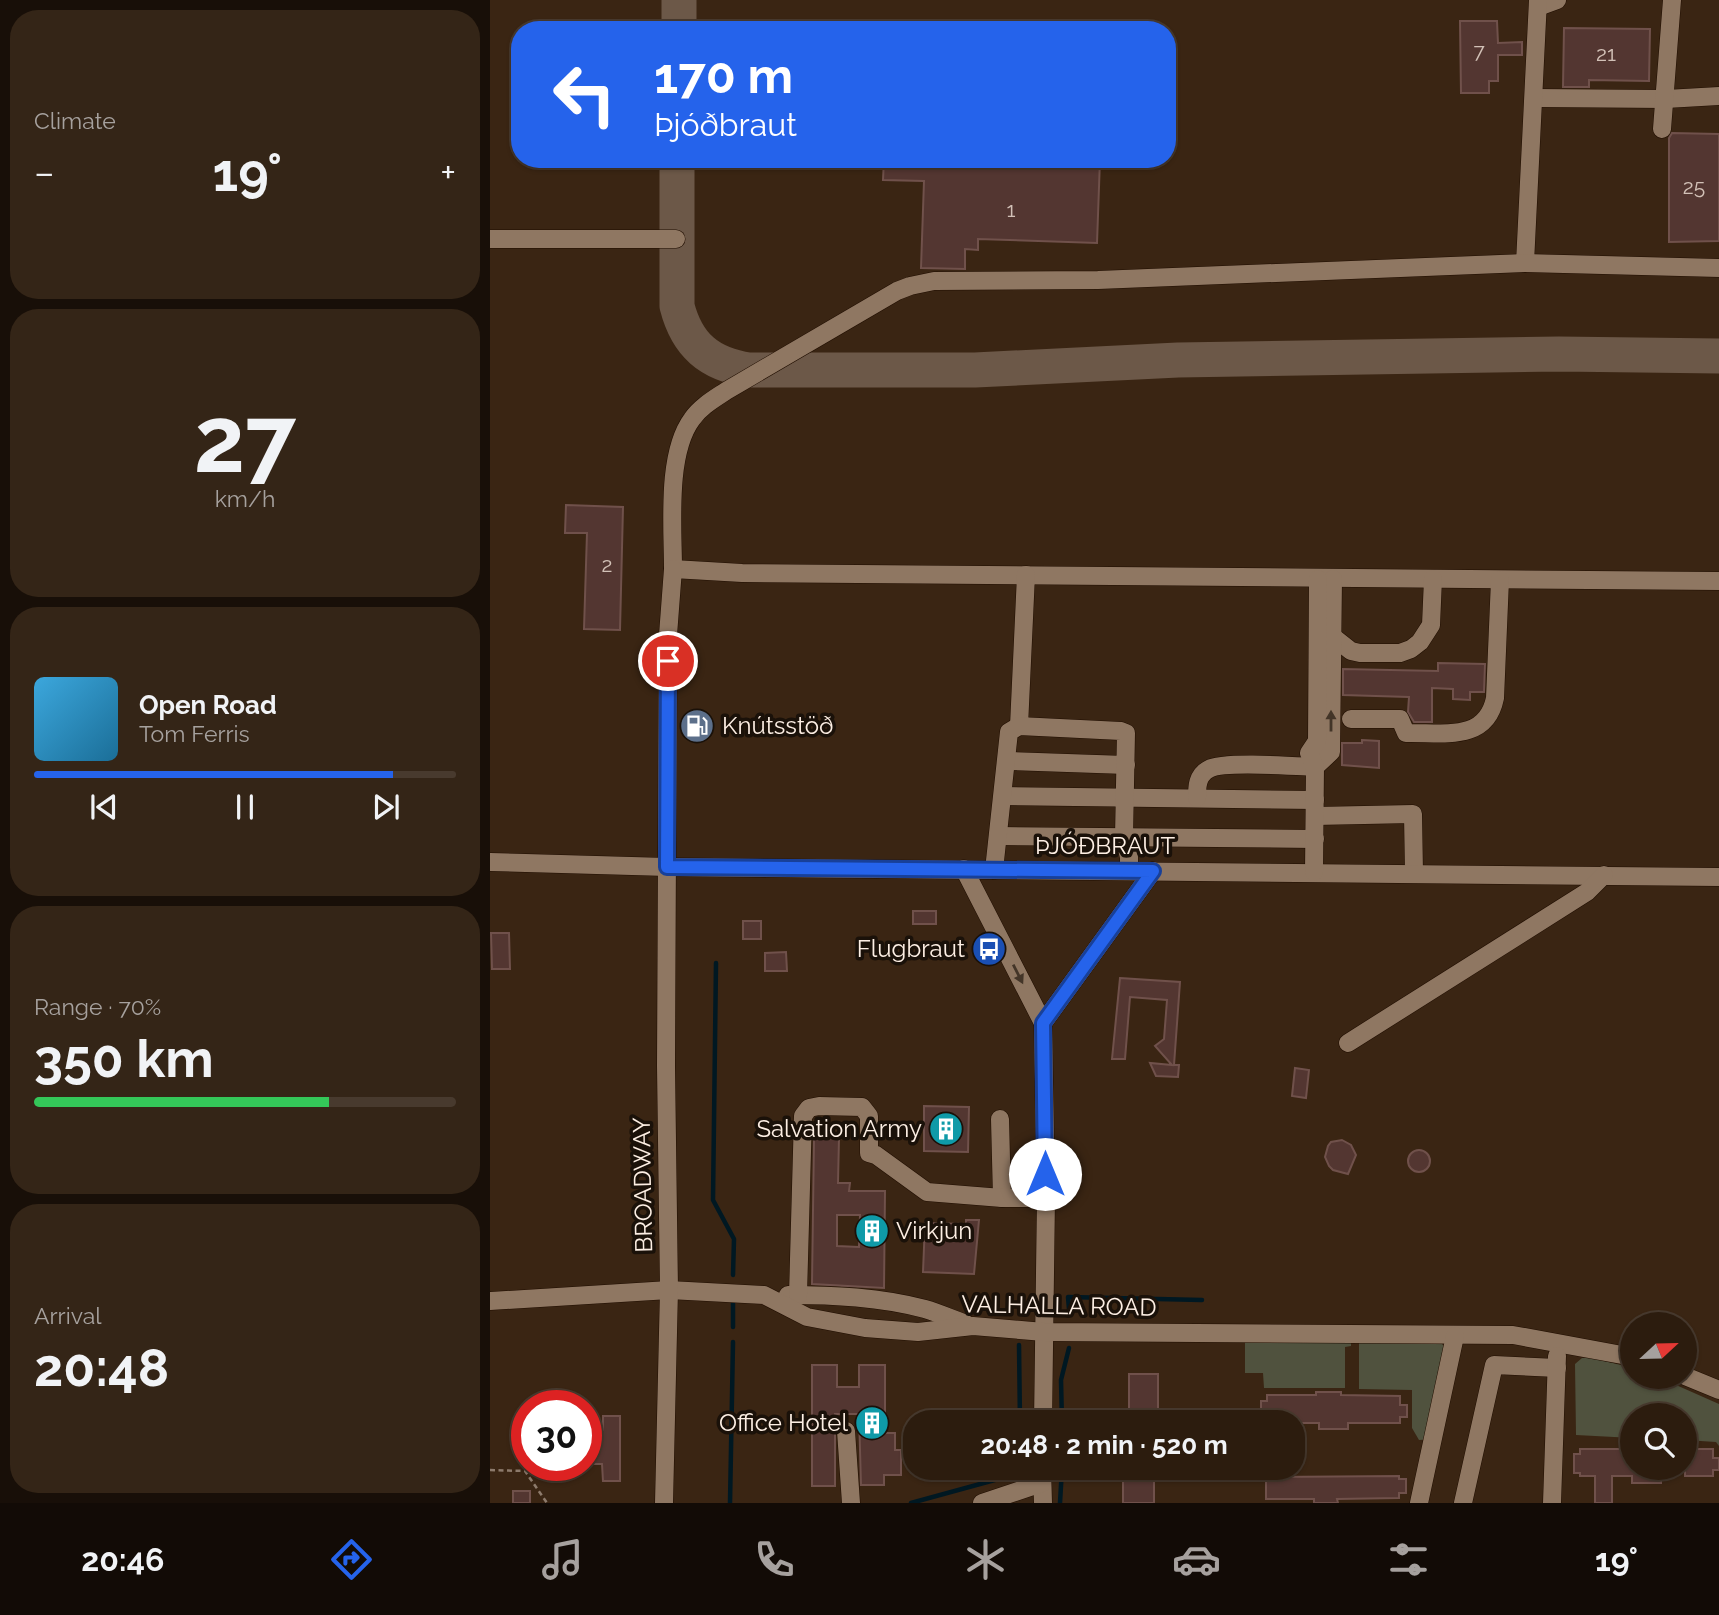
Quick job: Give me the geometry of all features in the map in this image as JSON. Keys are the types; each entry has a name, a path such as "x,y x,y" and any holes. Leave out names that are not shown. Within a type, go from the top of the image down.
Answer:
{"street":[{"path":"1525,263 1538,3 1557,0"},
{"path":"1662,129 1672,0"},
{"path":"1535,98 1666,99 1719,96"},
{"path":"490,239 676,239"},
{"name":"BROADWAY","path":"664,1503 669,1290 666,1066 668,635 677,451 691,420 706,404 726,391 909,286 955,279 1098,280 1525,263 1719,268"},
{"path":"673,569 742,573 1719,581"},
{"path":"1019,726 1026,575"},
{"path":"1314,872 1315,767 1309,753 1317,741 1318,622 1325,579"},
{"path":"1197,798 1198,781 1202,774 1217,766 1315,767 1331,752 1332,639 1325,579"},
{"path":"1318,622 1332,639 1350,651 1400,653 1411,649 1420,642 1431,625 1433,579"},
{"path":"1351,719 1400,719 1406,733 1464,732 1482,724 1488,717 1495,698 1500,580"},
{"path":"995,870 1009,732 1019,726 1126,733 1124,837 1129,871"},
{"path":"1007,761 1126,765"},
{"path":"1003,796 1197,798 1413,814 1414,873"},
{"path":"998,836 1314,839"},
{"name":"ÞJÓÐBRAUT","path":"490,862 667,867 1719,877"},
{"path":"964,869 1043,1023 1046,1198 1043,1410"},
{"path":"1043,1023 1153,871"},
{"path":"1348,1043 1587,892 1604,875"},
{"path":"799,1295 803,1116 810,1108 862,1107 869,1116 869,1153 876,1155 927,1192 1002,1198 1046,1198"},
{"path":"1000,1119 1002,1198"},
{"name":"VALHALLA ROAD","path":"490,1301 669,1290 764,1295 807,1317 865,1328 918,1332 973,1326 1044,1332 1514,1335 1620,1355"},
{"path":"764,1295 839,1295 878,1300 925,1309 973,1326"},
{"path":"1419,1503 1455,1336"},
{"path":"1552,1503 1557,1343"},
{"path":"1463,1503 1494,1365 1556,1368"},
{"path":"1698,1381 1719,1390"},
{"path":"846,1431 851,1503"},
{"path":"982,1503 1031,1480"},
{"path":"1042,1480 1042,1503"}],"path":[{"path":"490,1470 525,1471 547,1503"}],"green space":[{"path":"1245,1339 1351,1340 1351,1346 1345,1347 1345,1388 1264,1388 1263,1373 1245,1373"},
{"path":"1359,1341 1439,1341 1448,1350 1433,1439 1419,1440 1412,1428 1412,1390 1359,1389"},
{"path":"1582,1358 1592,1358 1620,1365 1620,1390 1687,1390 1719,1404 1719,1446 1716,1442 1697,1441 1697,1403 1620,1403 1620,1437 1576,1435 1575,1364"}],"building":[{"path":"1460,21 1497,21 1498,43 1522,42 1522,55 1498,55 1498,81 1489,81 1489,93 1461,93"},
{"path":"1564,28 1650,29 1649,81 1589,80 1589,87 1563,87"},
{"path":"1672,133 1719,134 1719,241 1669,242 1669,138"},
{"path":"884,168 1100,168 1097,243 978,239 978,250 965,249 965,269 921,268 924,181 883,180"},
{"path":"566,505 623,507 620,630 584,629 587,533 565,533"},
{"path":"1438,663 1485,664 1484,692 1470,692 1470,700 1453,699 1453,689 1432,688 1432,722 1414,722 1408,712 1409,697 1343,695 1343,669 1438,671"},
{"path":"1362,740 1379,741 1379,768 1342,765 1342,743 1362,743"},
{"path":"913,911 936,911 936,924 913,924"},
{"path":"743,921 761,921 761,939 743,939"},
{"path":"491,933 509,933 510,969 492,969"},
{"path":"786,952 787,971 765,971 765,953"},
{"path":"1120,978 1180,982 1174,1065 1179,1065 1178,1077 1156,1076 1150,1063 1172,1065 1155,1046 1164,1039 1167,1000 1130,997 1125,1059 1112,1059"},
{"path":"1295,1068 1309,1070 1306,1098 1292,1096"},
{"name":"Salvation Army","path":"924,1106 969,1107 968,1152 924,1151"},
{"name":"Virkjun","path":"814,1138 839,1138 838,1183 850,1183 849,1191 885,1191 884,1288 812,1284","holes":["837,1215 860,1215 859,1247 837,1246"]},
{"path":"1342,1140 1351,1145 1356,1155 1348,1174 1333,1170 1325,1157 1331,1142"},
{"path":"1415,1150 1423,1150 1430,1157 1430,1165 1423,1172 1415,1172 1408,1165 1408,1157"},
{"path":"966,1220 979,1220 974,1274 923,1272 925,1223 966,1224"},
{"name":"Office Hotel","path":"812,1365 837,1365 837,1387 859,1387 859,1365 885,1365 885,1433 895,1433 895,1450 901,1450 901,1475 884,1475 884,1485 861,1485 859,1414 835,1414 835,1486 812,1486"},
{"path":"1129,1374 1158,1374 1158,1410 1129,1410"},
{"path":"1316,1392 1341,1392 1341,1395 1400,1396 1400,1405 1407,1405 1407,1417 1400,1417 1400,1423 1348,1423 1348,1429 1319,1429 1319,1423 1305,1423 1305,1410 1261,1410 1261,1401 1267,1401 1267,1395 1316,1395"},
{"path":"603,1416 620,1416 620,1481 603,1481"},
{"path":"1580,1449 1620,1449 1620,1476 1612,1476 1612,1503 1595,1503 1595,1476 1580,1476 1580,1473 1574,1473 1574,1454 1580,1454"},
{"path":"1697,1449 1713,1449 1713,1458 1719,1458 1719,1470 1713,1470 1713,1476 1697,1476"},
{"path":"1399,1476 1399,1479 1406,1479 1406,1493 1399,1493 1399,1498 1337,1499 1338,1503 1314,1503 1314,1499 1266,1499 1266,1480 1305,1480 1305,1477"},
{"path":"1123,1480 1154,1480 1154,1503 1123,1503"},
{"path":"1632,1480 1661,1480 1661,1483 1632,1483"},
{"path":"513,1491 530,1491 530,1503 513,1503"}],"waterway":[{"path":"716,963 713,1200 734,1239 733,1275"},
{"path":"1069,1309 1068,1297 1202,1300"},
{"path":"733,1299 733,1327"},
{"path":"730,1503 733,1342"},
{"path":"1019,1345 1020,1410"},
{"path":"1062,1410 1061,1380 1069,1348"},
{"path":"911,1503 995,1480"},
{"path":"1060,1503 1061,1480"}],"taxiway":[{"path":"679,0 679,21"},
{"path":"677,168 677,306 681,320 694,342 711,357 722,363 749,370 975,370 1178,360 1559,354 1719,356"}],"place":[{"name":"Knútsstöð","path":"697,726"},
{"name":"Flugbraut","path":"989,949"},
{"name":"Salvation Army","path":"946,1129"},
{"name":"Virkjun","path":"872,1231"},
{"name":"Office Hotel","path":"872,1423"}],"route":[{"path":"668,661 667,867 1153,871 1043,1023 1045,1174"}]}
